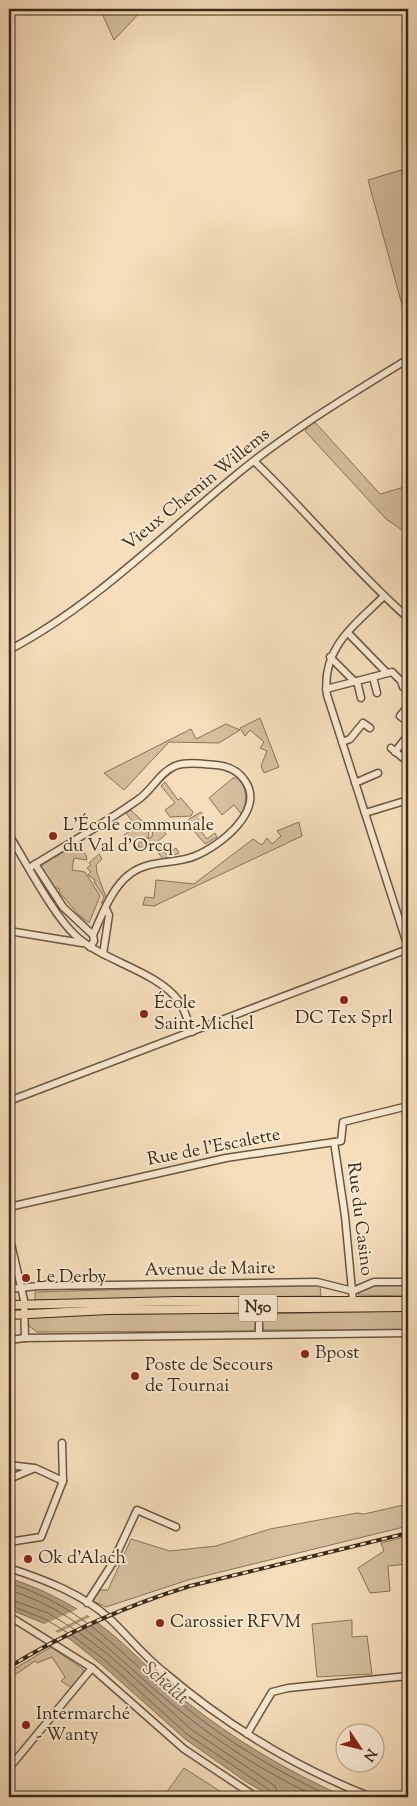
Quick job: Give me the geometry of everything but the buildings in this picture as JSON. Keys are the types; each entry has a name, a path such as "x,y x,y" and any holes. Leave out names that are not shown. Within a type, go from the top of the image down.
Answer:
{"main road":[{"name":"Avenue de Maire","path":"9,1305 408,1300"},
{"name":"N50","path":"9,1315 23,1313 259,1308 408,1307"}],"street":[{"name":"Vieux Chemin Willems","path":"9,650 33,637 73,609 254,461 408,359"},
{"path":"254,461 384,596 408,618"},
{"path":"9,1101 408,948 326,690 326,670 330,657 348,633 384,596"},
{"path":"348,633 388,674"},
{"path":"330,657 356,682 361,698"},
{"path":"326,690 392,672 401,681 403,687"},
{"path":"373,677 377,693"},
{"path":"408,712 405,710 400,716 408,722"},
{"path":"342,742 350,739 363,723 370,728"},
{"path":"408,735 393,750 408,762"},
{"path":"32,866 139,799 174,766 189,764 222,766 233,769 242,776 248,786 251,801 249,809 240,823 198,855 143,866 135,870 122,881 106,908 92,941"},
{"path":"355,783 378,774"},
{"path":"365,813 408,800"},
{"path":"9,835 61,904 103,954 169,991 181,1006 192,1032"},
{"path":"32,866 68,928 84,943"},
{"path":"103,954 109,915 106,908"},
{"path":"9,931 84,943 106,939"},
{"path":"334,1142 341,1141 343,1122 408,1106"},
{"name":"Rue de l'Escalette","path":"9,1206 226,1158 334,1142"},
{"name":"Rue du Casino","path":"334,1142 353,1301"},
{"path":"9,1235 22,1288 25,1338"},
{"name":"Avenue de Maire","path":"9,1289 317,1282 353,1291"},
{"path":"353,1291 374,1282 408,1282"},
{"path":"259,1308 259,1334"},
{"path":"9,1340 25,1338 408,1333"},
{"path":"9,1542 41,1538 63,1480 62,1443"},
{"path":"9,1465 35,1468 63,1480"},
{"path":"9,1479 35,1468"},
{"path":"87,1603 112,1564 137,1510 176,1527"},
{"path":"9,1568 51,1583 109,1618 163,1672 247,1734 306,1768 371,1797"},
{"path":"9,1616 92,1668 204,1764 256,1797"},
{"path":"9,1768 92,1668"},
{"path":"247,1734 272,1692 288,1688 408,1676"}],"shaded area":[{"path":"100,9 143,9 114,40"},
{"path":"408,168 408,327 368,180"},
{"path":"313,420 380,494 408,486 408,534 386,519 305,431"},
{"path":"260,718 279,767 264,773 261,766 267,751 260,748 264,742 250,730 245,736 240,728"},
{"path":"226,724 240,730 219,743 169,742 124,790 104,773 191,729 196,739"},
{"path":"233,778 238,778 244,787 246,800 244,810 242,815 234,805 222,815 209,798"},
{"path":"165,782 178,800 181,798 193,812 191,816 170,817 165,810 175,803 161,786"},
{"path":"131,810 148,827 149,837 137,841 127,841 123,836 136,826 126,813"},
{"path":"201,812 206,819 197,826 207,839 215,833 217,837 205,844 188,824 189,819"},
{"path":"299,822 302,836 154,906 143,905 145,897 154,898 156,880 194,884 253,839 262,845 267,838 272,844 281,836 277,831"},
{"path":"159,825 166,834 157,842 167,855 176,848 179,853 163,859 153,846 147,850 144,847 138,847 139,843 152,837 153,828"},
{"path":"76,843 86,855 87,860 74,858 72,870 85,872 100,896 89,923 79,915 59,892 60,889 53,887 40,866"},
{"path":"99,854 102,859 96,865 97,873 107,900 102,903 104,897 94,882 95,880 88,875 91,872 87,868 91,865 89,863"},
{"path":"315,1284 320,1286 321,1296 35,1300 35,1292"},
{"path":"376,1285 408,1285 408,1296 358,1295 360,1291"},
{"path":"404,1311 407,1323 405,1330 265,1330 262,1328 263,1314"},
{"path":"255,1313 256,1327 252,1331 37,1332 29,1326 28,1319 32,1315"},
{"path":"408,1504 408,1526 188,1580 106,1607 93,1601 100,1590 108,1590 131,1539 170,1551 216,1546 270,1529 357,1513 364,1514"},
{"path":"408,1536 407,1564 388,1566 390,1591 370,1593 358,1568 384,1551 381,1543"},
{"path":"352,1620 352,1637 367,1636 372,1674 317,1677 312,1624"},
{"path":"51,1647 83,1669 83,1675 72,1688 61,1681 65,1677 52,1657 37,1663 35,1661 9,1679 9,1672"},
{"path":"184,1768 229,1797 163,1797"}],"water":[{"name":"Scheldt","path":"9,1578 50,1594 76,1608 122,1642 178,1695 206,1717 244,1743 283,1766 345,1797 272,1797 245,1781 185,1739 71,1640 43,1623 9,1609"}],"pier":[{"path":"80,1608 89,1614 53,1632 42,1625"},
{"path":"92,1616 99,1621 63,1638 56,1634"}],"railway":[{"path":"9,1667 75,1631 142,1602 190,1586 408,1533"}],"place":[{"name":"L'École communale du Val d’Orcq","path":"53,836"},
{"name":"DC Tex Sprl","path":"344,1000"},
{"name":"École Saint-Michel","path":"144,1014"},
{"name":"Le Derby","path":"26,1278"},
{"name":"Bpost","path":"305,1354"},
{"name":"Poste de Secours de Tournai","path":"135,1376"},
{"name":"Ok d'Alach","path":"28,1559"},
{"name":"Carossier RFVM","path":"160,1623"},
{"name":"Intermarché - Wanty","path":"26,1725"}]}
